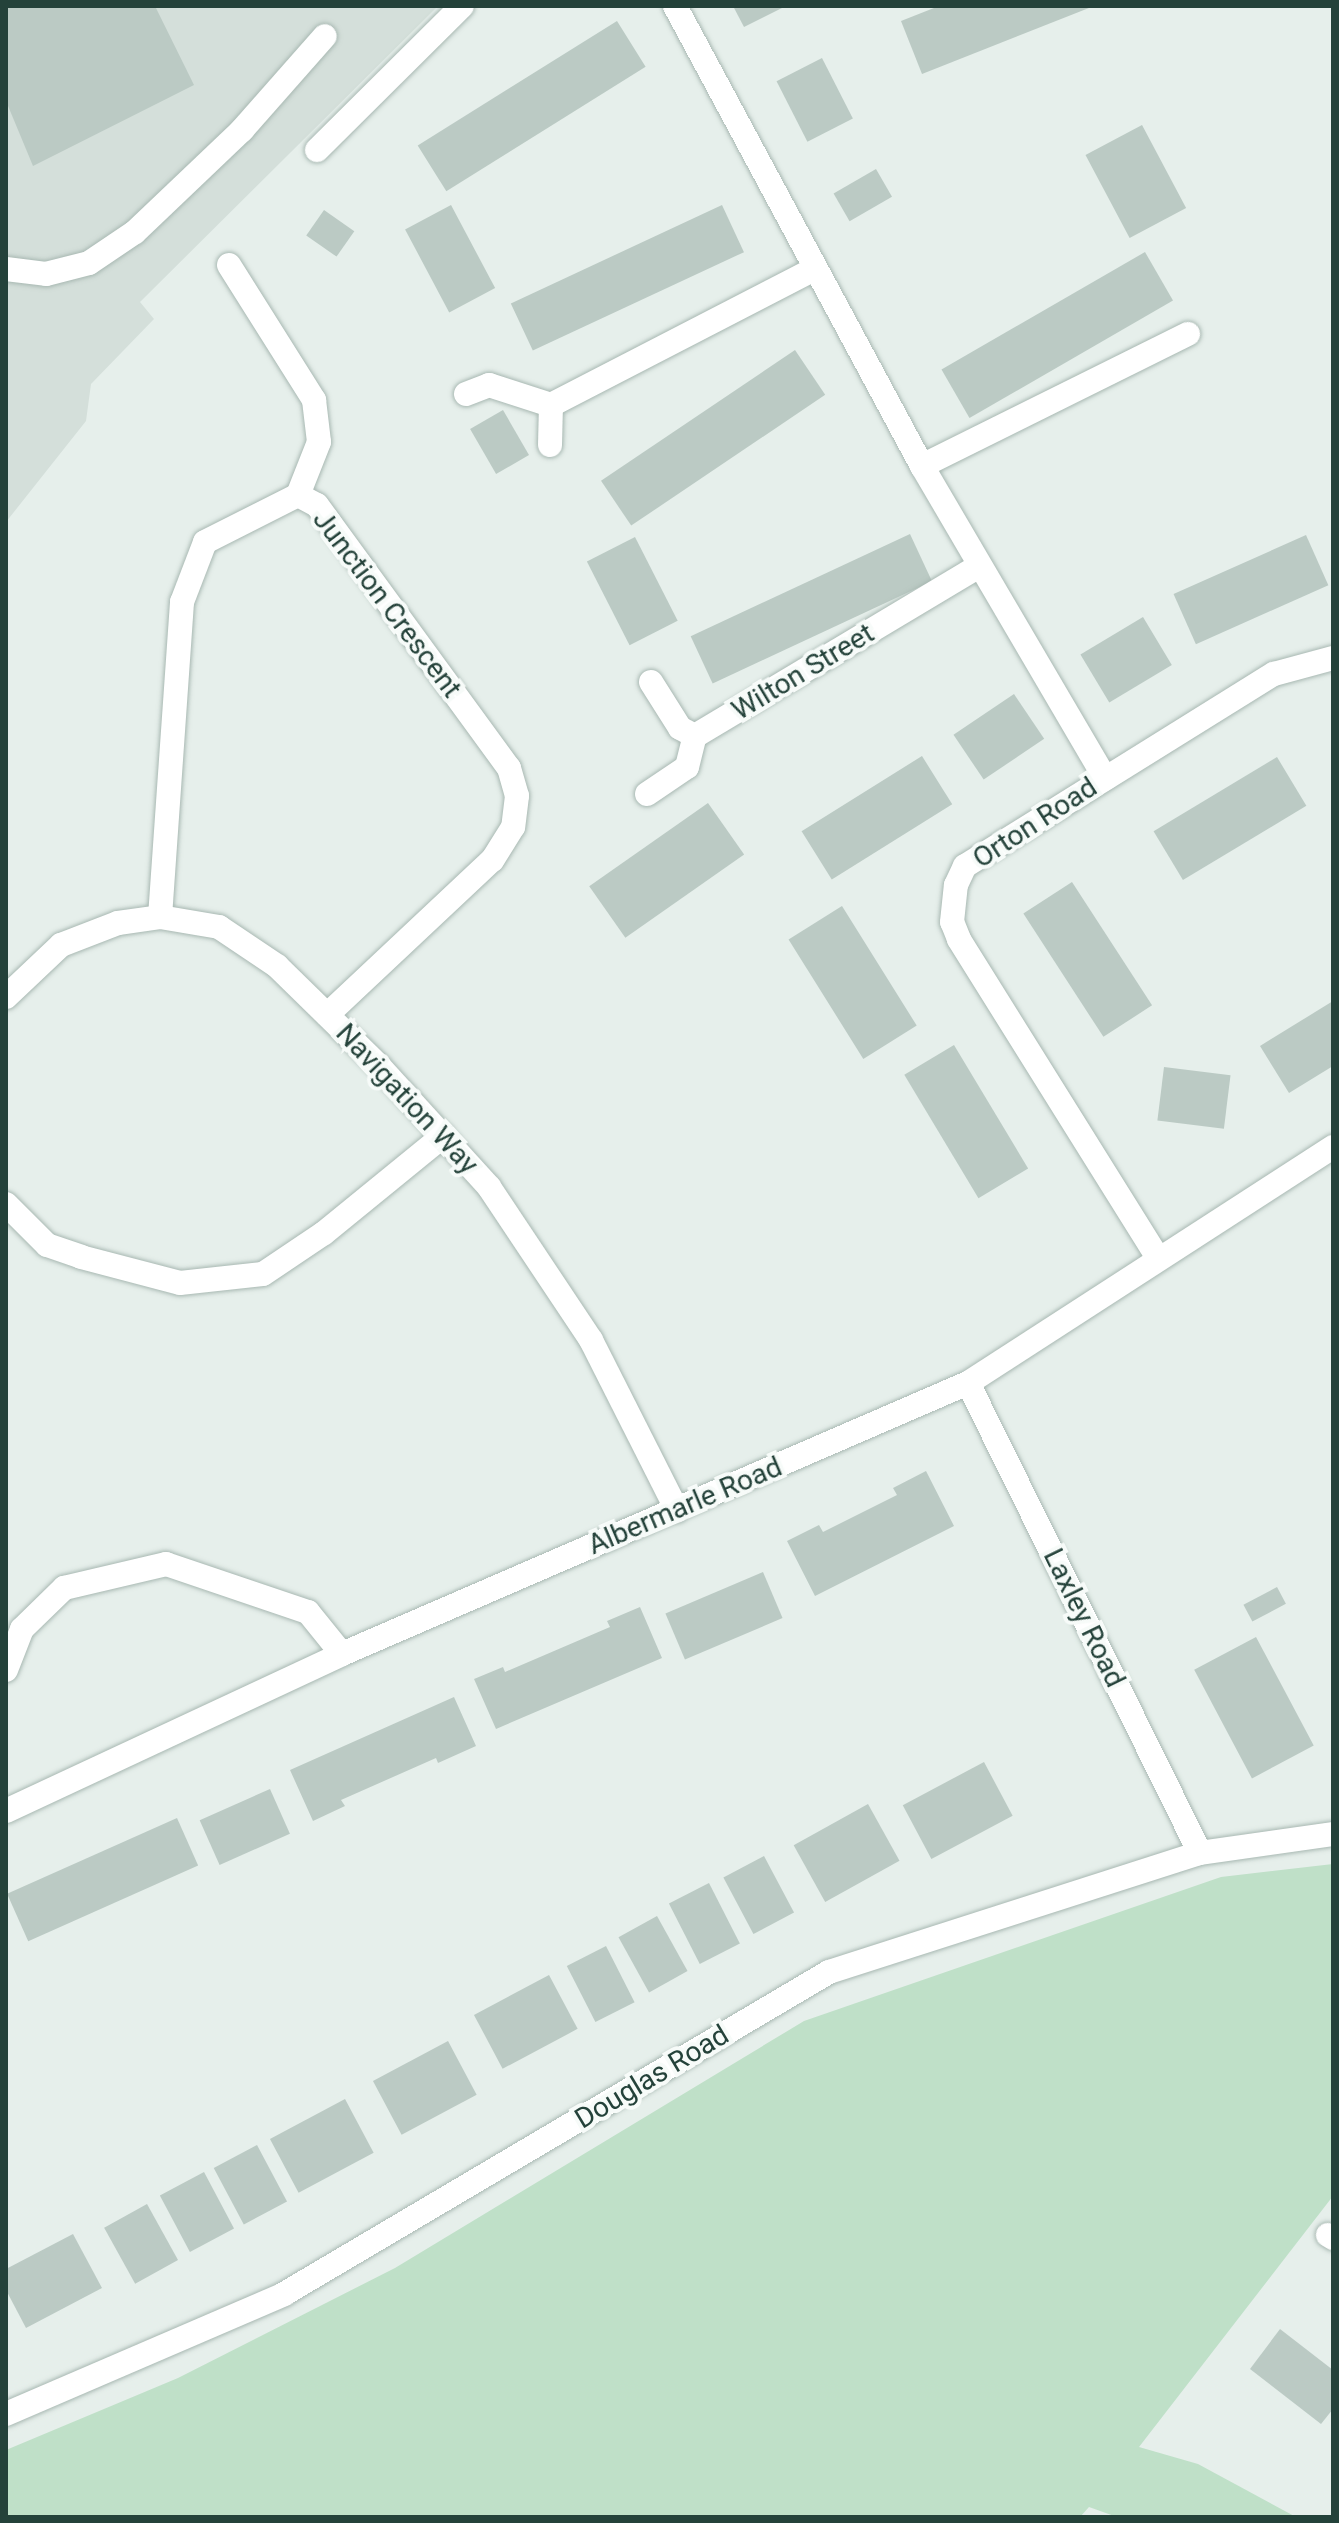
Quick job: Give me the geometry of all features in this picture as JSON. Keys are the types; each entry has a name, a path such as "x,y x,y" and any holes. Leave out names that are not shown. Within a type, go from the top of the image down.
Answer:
{"street":[{"path":"317,150 462,6"},
{"path":"675,6 813,270 922,466 1105,778"},
{"path":"6,269 46,274 89,263 135,232 242,130 325,36"},
{"path":"229,265 314,400 319,442 298,495"},
{"path":"466,394 489,385 551,405 813,270"},
{"path":"922,466 1188,334"},
{"path":"550,445 551,405"},
{"name":"Junction Crescent","path":"160,917 182,602 205,542 298,495 317,505 500,755 517,796 513,827 492,860 327,1015"},
{"name":"Wilton Street","path":"695,736 979,566"},
{"name":"Orton Road","path":"1158,1258 952,922 956,885 965,866 1274,674 1333,658"},
{"path":"647,794 687,767 695,736 680,728 651,682"},
{"name":"Navigation Way","path":"6,997 61,945 118,923 160,917 219,927 277,966 489,1187 591,1340 677,1510"},
{"path":"6,1204 47,1245 81,1257 180,1283 263,1274 324,1233 443,1136"},
{"name":"Albermarle Road","path":"6,1811 342,1654 968,1383 1333,1147"},
{"name":"Laxley Road","path":"968,1383 1200,1853"},
{"path":"6,1670 22,1629 64,1588 166,1564 308,1612 342,1654"},
{"name":"Douglas Road","path":"6,2414 284,2294 829,1972 1200,1853 1333,1834"}],"shaded area":[{"path":"6,6 438,6 140,302 154,319 91,384 86,421 6,522"}],"green space":[{"path":"1333,1864 1333,2196 1139,2447 1198,2464 1296,2517 1117,2517 1089,2507 1080,2517 6,2517 6,2450 178,2378 395,2268 804,2021 1221,1877"}],"building":[{"path":"6,6 155,6 194,85 33,166 6,101"},
{"path":"733,6 786,6 744,27"},
{"path":"939,6 1094,6 922,74 901,21"},
{"path":"617,21 646,67 446,191 418,146"},
{"path":"822,58 853,119 807,142 777,81"},
{"path":"1142,125 1186,208 1130,238 1085,155"},
{"path":"876,169 892,197 850,221 834,194"},
{"path":"451,205 495,288 449,312 405,229"},
{"path":"722,205 744,252 533,351 511,303"},
{"path":"324,210 354,231 337,257 306,235"},
{"path":"1145,252 1173,300 969,418 941,370"},
{"path":"795,350 825,395 631,526 601,481"},
{"path":"503,410 529,455 496,474 470,429"},
{"path":"910,534 932,581 713,683 691,636"},
{"path":"1306,535 1328,585 1196,644 1174,594"},
{"path":"635,537 678,621 630,645 587,562"},
{"path":"1143,617 1172,665 1109,703 1080,655"},
{"path":"1014,694 1044,739 984,780 953,735"},
{"path":"922,756 952,804 832,880 802,831"},
{"path":"1277,757 1306,806 1183,880 1154,831"},
{"path":"708,803 744,855 625,938 589,886"},
{"path":"1072,882 1152,1005 1103,1037 1023,914"},
{"path":"842,906 917,1026 863,1059 789,939"},
{"path":"1333,1001 1333,1066 1289,1093 1260,1046"},
{"path":"954,1045 1028,1168 978,1198 904,1075"},
{"path":"1164,1067 1231,1075 1224,1129 1157,1121"},
{"path":"926,1471 954,1526 815,1596 787,1541 819,1525 823,1532 897,1495 893,1488"},
{"path":"763,1572 783,1618 685,1659 665,1613"},
{"path":"1277,1587 1286,1604 1252,1622 1243,1605"},
{"path":"640,1607 662,1658 496,1729 474,1679 503,1667 505,1672 610,1627 607,1621"},
{"path":"1256,1637 1314,1746 1252,1778 1194,1670"},
{"path":"454,1697 476,1746 438,1763 436,1758 341,1800 345,1806 313,1821 290,1770"},
{"path":"984,1762 1013,1816 931,1859 903,1805"},
{"path":"270,1789 290,1834 220,1865 200,1820"},
{"path":"868,1804 900,1861 825,1902 794,1845"},
{"path":"177,1818 198,1866 28,1941 7,1894"},
{"path":"764,1856 794,1913 753,1934 723,1878"},
{"path":"709,1883 740,1944 700,1964 669,1903"},
{"path":"657,1916 688,1971 649,1992 619,1937"},
{"path":"606,1946 635,2002 595,2022 567,1966"},
{"path":"549,1975 578,2029 503,2069 474,2015"},
{"path":"448,2041 477,2095 402,2135 373,2081"},
{"path":"345,2099 374,2153 299,2193 270,2139"},
{"path":"257,2145 287,2202 244,2225 214,2168"},
{"path":"204,2172 234,2229 190,2252 160,2195"},
{"path":"147,2204 178,2260 135,2284 104,2228"},
{"path":"73,2234 102,2288 26,2328 6,2290 6,2269"},
{"path":"1280,2329 1333,2370 1333,2409 1321,2424 1250,2369"}]}
